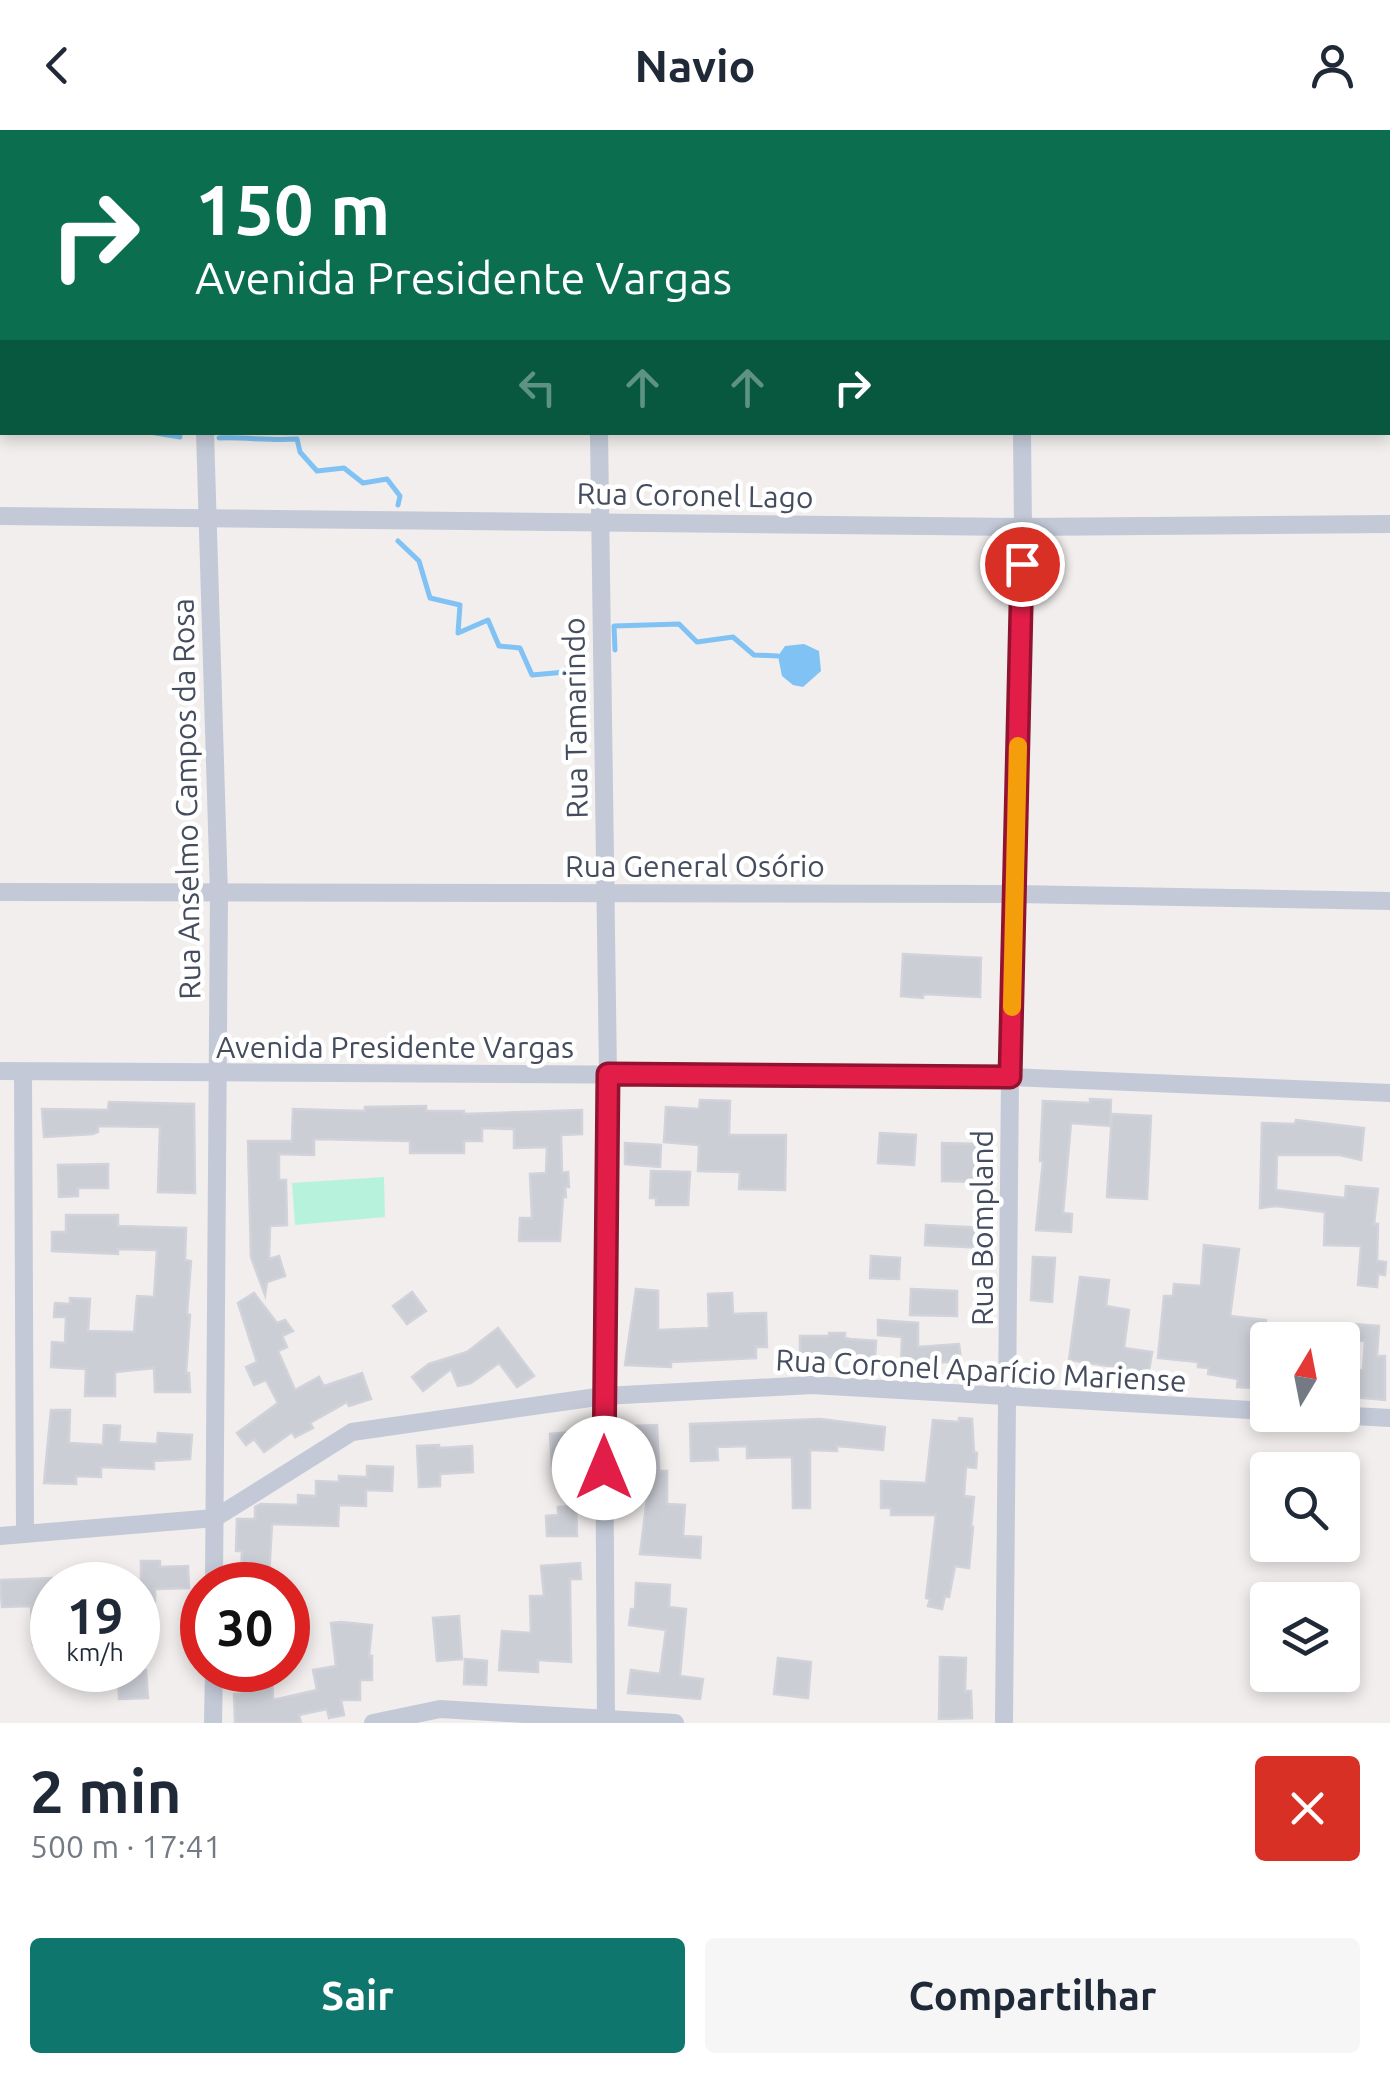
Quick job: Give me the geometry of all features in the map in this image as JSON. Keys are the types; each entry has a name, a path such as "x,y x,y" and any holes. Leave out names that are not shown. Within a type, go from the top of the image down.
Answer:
{"street":[{"name":"Rua Anselmo Campos da Rosa","path":"205,435 220,894 214,1562"},
{"name":"Rua Tamarindo","path":"599,435 608,1074 604,1396 606,1720"},
{"name":"Rua Bompland","path":"1004,1723 1010,1077 1022,435"},
{"name":"Rua Coronel Lago","path":"0,516 1023,527 1390,524"},
{"name":"Rua General Osório","path":"0,892 1015,894 1390,901"},
{"name":"Avenida Presidente Vargas","path":"0,1072 1010,1077 1390,1093"},
{"path":"23,1072 24,1533"},
{"name":"Rua Coronel Aparício Mariense","path":"0,1536 215,1518 352,1432 604,1396 812,1385 1250,1410"},
{"path":"1360,1416 1390,1418"},
{"path":"213,1723 214,1692"},
{"path":"373,1723 440,1716 675,1723"}],"green space":[{"path":"384,1177 385,1217 295,1225 292,1183"}],"water":[{"path":"804,644 819,651 821,671 803,687 782,676 778,656 785,646"}],"building":[{"path":"903,954 981,958 980,997 901,996"},
{"path":"1090,1099 1111,1100 1110,1126 1071,1123 1063,1213 1072,1214 1071,1232 1036,1230 1043,1161 1043,1101 1090,1103"},
{"path":"700,1100 730,1101 729,1135 786,1135 785,1190 739,1189 740,1172 698,1171 699,1145 664,1142 666,1107 699,1109"},
{"path":"109,1102 194,1104 195,1193 158,1192 160,1127 98,1126 98,1132 93,1134 44,1137 42,1109 108,1110"},
{"path":"426,1106 426,1111 464,1114 582,1110 582,1134 561,1135 562,1173 568,1172 569,1187 565,1187 563,1197 560,1241 519,1241 520,1218 532,1218 530,1174 546,1173 547,1147 514,1148 514,1129 482,1128 482,1141 464,1141 464,1153 410,1153 410,1141 314,1139 314,1155 279,1154 279,1180 286,1180 287,1225 270,1226 269,1259 279,1256 285,1276 267,1282 265,1295 251,1257 248,1141 292,1141 293,1109 365,1111 365,1107"},
{"path":"1112,1114 1151,1116 1147,1199 1107,1197"},
{"path":"1296,1120 1364,1128 1361,1160 1340,1155 1277,1155 1276,1190 1345,1198 1346,1186 1378,1189 1374,1224 1378,1224 1377,1261 1386,1262 1385,1275 1378,1274 1377,1287 1358,1285 1361,1246 1324,1245 1325,1212 1260,1208 1262,1123 1295,1124"},
{"path":"880,1133 916,1135 914,1165 878,1163"},
{"path":"625,1143 661,1145 660,1167 625,1164"},
{"path":"942,1143 979,1144 979,1182 942,1181"},
{"path":"108,1164 108,1188 78,1188 78,1196 59,1197 58,1165"},
{"path":"651,1171 690,1172 688,1205 656,1205 656,1198 650,1198"},
{"path":"66,1215 118,1215 118,1226 186,1228 185,1260 191,1261 186,1373 190,1392 155,1392 154,1368 115,1372 115,1396 85,1396 86,1369 51,1367 52,1342 65,1343 66,1317 54,1317 55,1303 70,1304 70,1298 90,1299 88,1331 134,1332 137,1296 154,1297 157,1250 118,1249 118,1254 52,1251 52,1232 66,1232"},
{"path":"926,1225 986,1228 985,1248 925,1245"},
{"path":"1204,1245 1239,1249 1230,1316 1266,1320 1250,1322 1250,1388 1237,1387 1238,1379 1208,1374 1209,1368 1198,1367 1198,1362 1158,1358 1164,1296 1173,1296 1174,1284 1201,1286"},
{"path":"871,1256 900,1258 899,1279 870,1278"},
{"path":"1033,1257 1055,1258 1052,1302 1031,1300"},
{"path":"1080,1277 1109,1280 1106,1306 1129,1310 1124,1348 1152,1352 1148,1377 1127,1374 1128,1369 1069,1360"},
{"path":"636,1289 658,1291 658,1330 709,1328 708,1294 732,1293 733,1314 766,1313 767,1347 756,1347 756,1358 671,1362 671,1367 625,1365"},
{"path":"911,1289 957,1291 957,1316 910,1315"},
{"path":"412,1292 426,1311 407,1324 393,1306"},
{"path":"254,1293 277,1323 285,1320 293,1331 282,1336 287,1347 278,1351 295,1390 319,1377 324,1386 362,1373 371,1399 349,1406 347,1402 310,1423 313,1428 295,1437 292,1432 264,1452 254,1439 246,1445 237,1433 278,1403 266,1380 254,1385 246,1367 257,1362 238,1303"},
{"path":"878,1320 918,1323 918,1347 959,1344 961,1361 901,1365 902,1337 878,1335"},
{"path":"1360,1325 1379,1326 1377,1356 1385,1356 1385,1400 1360,1398 1365,1341 1360,1341"},
{"path":"498,1328 534,1376 517,1387 499,1363 471,1383 458,1386 451,1369 423,1391 412,1377 429,1364 467,1352"},
{"path":"829,1333 876,1341 875,1359 800,1360 800,1336"},
{"path":"51,1410 70,1410 69,1443 103,1445 104,1425 120,1426 119,1442 157,1444 158,1433 192,1435 190,1459 154,1461 154,1469 101,1467 101,1477 76,1476 76,1484 44,1483"},
{"path":"959,1418 972,1419 977,1453 976,1468 966,1467 964,1496 974,1497 973,1527 969,1568 955,1566 949,1597 945,1596 942,1609 928,1606 930,1599 926,1598 936,1515 891,1515 891,1508 881,1508 881,1481 926,1483 933,1420 959,1422"},
{"path":"820,1419 885,1427 883,1450 837,1446 837,1451 810,1450 810,1508 793,1508 792,1457 747,1458 747,1446 717,1447 718,1460 691,1461 690,1424"},
{"path":"657,1425 659,1471 667,1471 667,1504 685,1505 683,1536 701,1537 700,1558 640,1554 647,1499 636,1499 635,1426"},
{"path":"571,1432 573,1466 552,1467 550,1434"},
{"path":"417,1446 472,1446 473,1472 440,1474 440,1486 419,1487"},
{"path":"367,1466 393,1467 392,1491 366,1490 366,1506 339,1505 338,1526 272,1524 270,1562 242,1562 242,1551 236,1551 237,1519 255,1519 255,1507 261,1504 298,1505 298,1495 316,1496 316,1481 339,1482 339,1476 367,1477"},
{"path":"576,1506 577,1536 547,1536 546,1516 558,1515 558,1507"},
{"path":"580,1563 581,1579 570,1579 571,1662 538,1660 538,1672 499,1670 502,1631 531,1633 530,1596 544,1596 541,1566"},
{"path":"180,1566 180,1588 160,1589 160,1567"},
{"path":"30,1579 30,1606 2,1607 0,1580"},
{"path":"636,1583 670,1585 669,1607 686,1609 680,1676 703,1679 700,1699 628,1693 631,1670 660,1674 666,1630 629,1625 631,1609 635,1609"},
{"path":"459,1616 462,1659 437,1661 433,1618"},
{"path":"331,1623 372,1625 372,1680 360,1680 360,1700 341,1700 344,1715 329,1718 327,1709 299,1715 301,1723 235,1723 234,1694 273,1692 273,1700 317,1690 313,1670 336,1666"},
{"path":"940,1657 966,1658 965,1691 971,1691 972,1718 939,1719"},
{"path":"778,1658 811,1662 808,1698 774,1694"},
{"path":"465,1659 487,1661 486,1685 464,1684"},
{"path":"119,1692 148,1692 148,1698 119,1699"}],"waterway":[{"path":"168,435 180,437"},
{"path":"219,438 297,439 300,452 317,471 344,468 363,483 387,479 400,496 398,505"},
{"path":"398,541 419,561 430,598 460,605 458,633 488,620 499,646 520,648 532,675 566,672 569,659 580,656"},
{"path":"615,650 614,626 679,624 697,642 733,637 754,655 778,656"}],"slow traffic":[{"path":"1012,1007 1018,746"}],"route":[{"path":"604,1468 608,1074 1010,1077 1022,564"}]}
